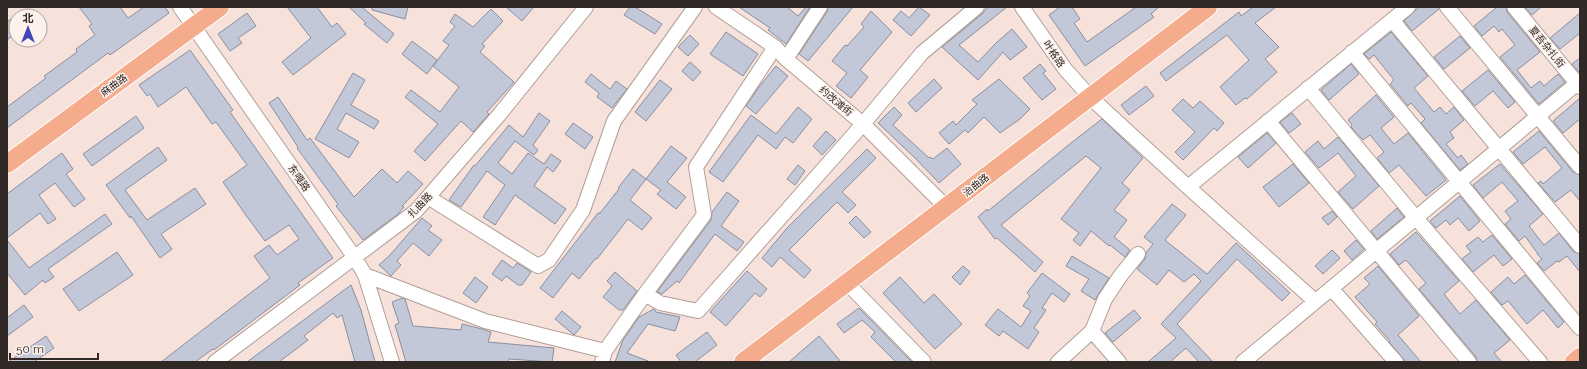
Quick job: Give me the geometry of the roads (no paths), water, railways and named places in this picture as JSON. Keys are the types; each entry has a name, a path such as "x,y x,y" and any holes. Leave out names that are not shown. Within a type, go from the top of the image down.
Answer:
{"main road":[{"name":"麻曲路","path":"7,164 220,7"},
{"name":"治曲路","path":"743,362 947,208 1208,7"},
{"path":"1574,362 1580,357"}],"street":[{"name":"东嘎路","path":"180,7 355,258 365,275 392,362"},
{"name":"扎曲路","path":"215,362 416,211 499,115 586,7"},
{"path":"428,197 538,266 549,260 583,210 614,121 695,7"},
{"name":"约改滩街","path":"716,7 775,47 786,59 863,124 947,208"},
{"path":"786,59 820,7"},
{"path":"645,294 660,303 698,311 863,124 922,53 977,7"},
{"name":"叶格路","path":"1022,7 1064,69 1090,97 1315,301"},
{"path":"1188,187 1408,7"},
{"path":"1448,7 1580,167"},
{"name":"夏吾杂扎街","path":"1514,7 1579,84"},
{"path":"1392,20 1580,246"},
{"path":"365,275 485,321 603,356 645,294 704,215 696,167 775,47"},
{"path":"1352,52 1580,328"},
{"path":"1242,362 1538,116 1579,84"},
{"path":"1308,88 1416,218 1540,362"},
{"path":"1268,121 1469,362"},
{"path":"1058,362 1092,330 1105,299 1121,275 1138,254"},
{"path":"847,283 924,362"},
{"path":"1331,288 1396,362"},
{"path":"1092,330 1119,362"}]}
